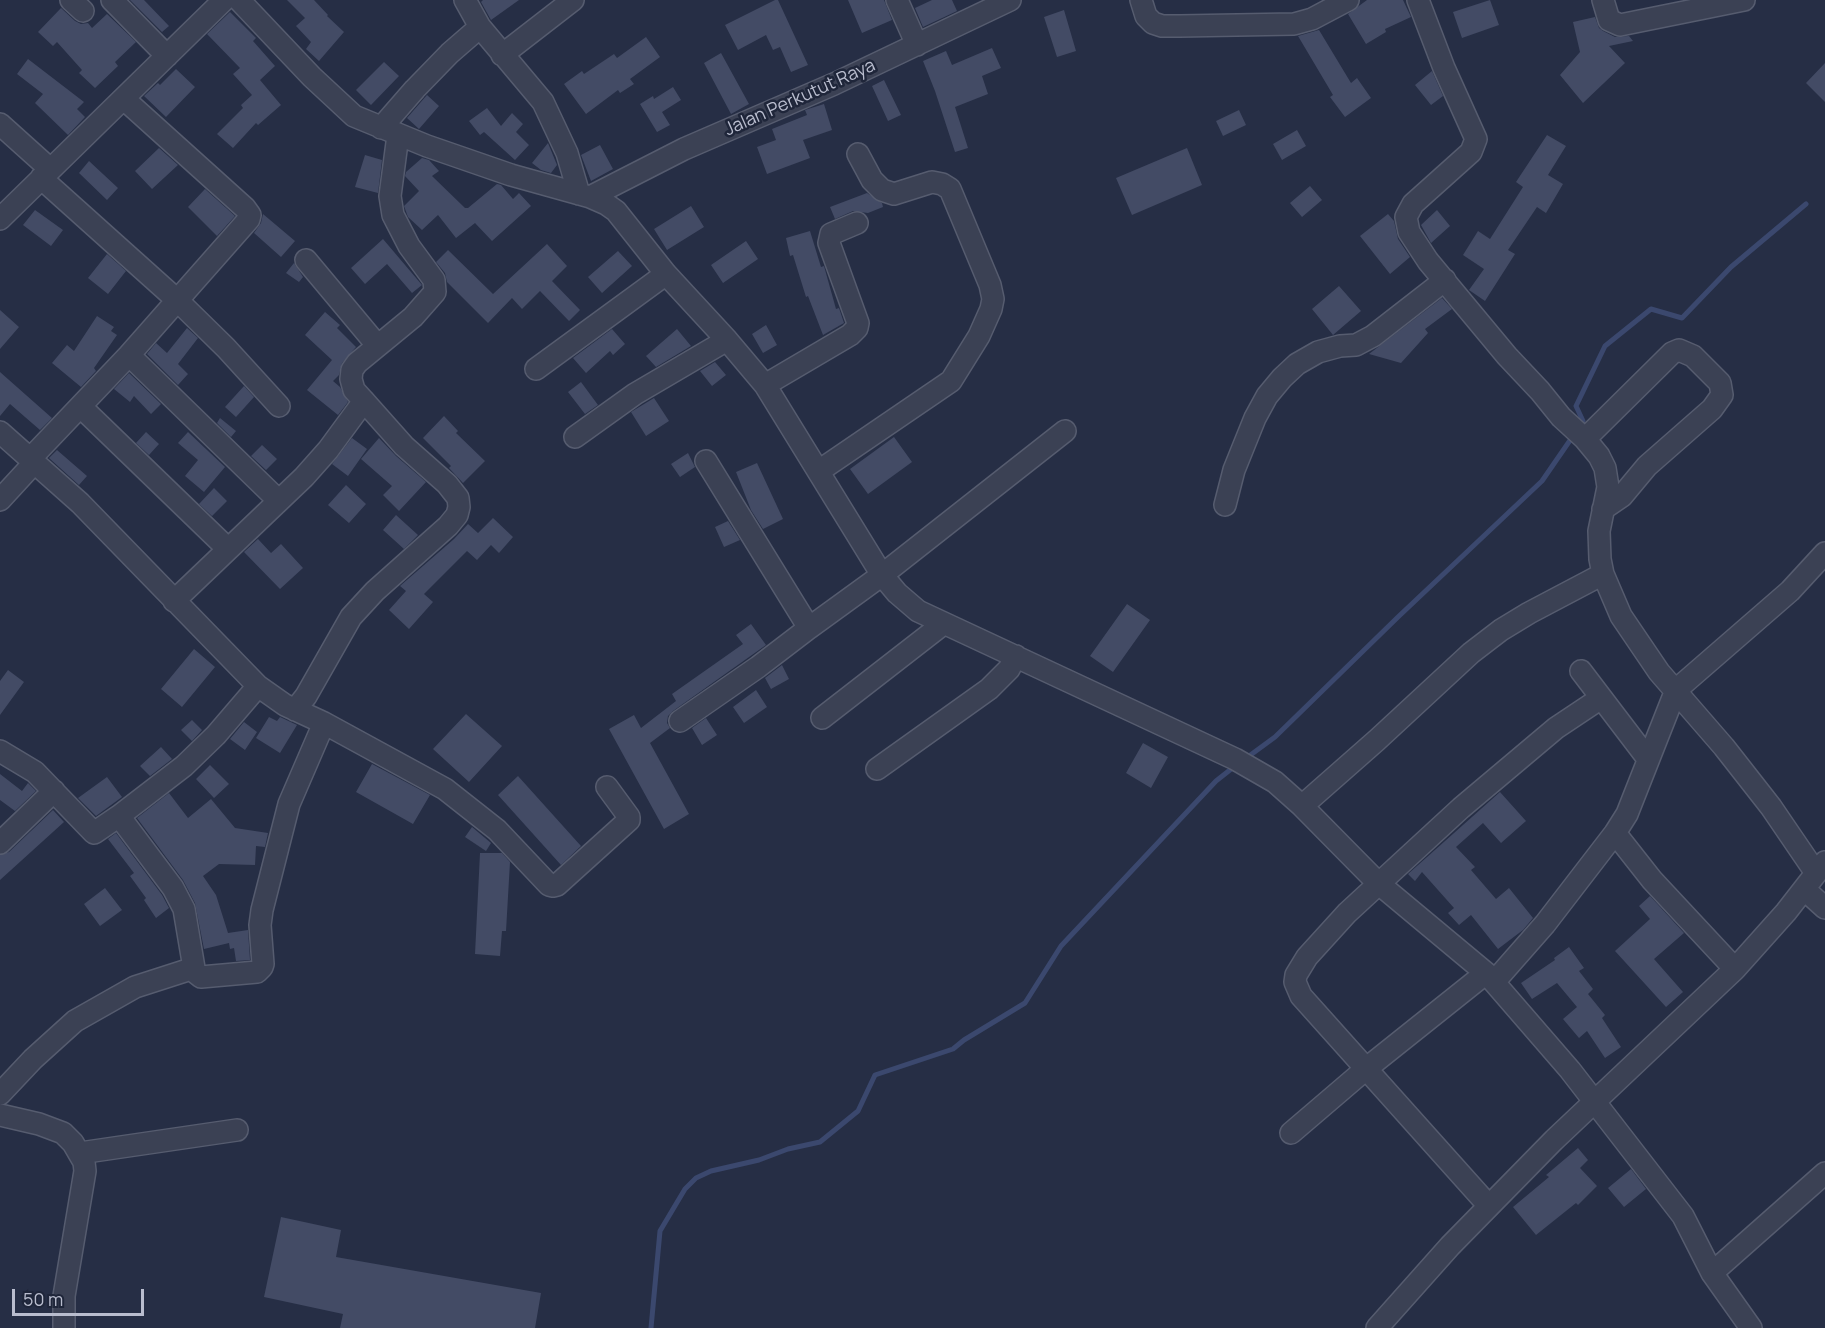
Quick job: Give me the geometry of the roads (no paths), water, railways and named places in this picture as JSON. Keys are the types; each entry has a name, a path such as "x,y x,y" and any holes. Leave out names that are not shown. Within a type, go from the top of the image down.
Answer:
{"street":[{"path":"112,0 167,56"},
{"path":"0,219 224,0"},
{"path":"239,0 354,116 390,132 520,178 584,196 606,204 616,211 666,274 765,385 882,575 897,593 918,611 1235,759 1275,782 1378,883 1490,978 1570,1070 1683,1216 1712,1273 1751,1328"},
{"path":"502,54 573,0"},
{"path":"897,0 918,45"},
{"name":"Jalan Perkutut Raya","path":"584,196 918,45 1010,0"},
{"path":"1141,0 1146,16 1153,23 1162,26 1294,24 1312,19 1348,0"},
{"path":"1418,0 1443,68 1476,139 1471,152 1413,204 1406,217 1409,232 1428,261 1561,417 1599,456 1605,468 1608,487 1598,544 1603,574 1621,616 1630,632 1753,784 1815,875 1825,908"},
{"path":"1603,0 1609,20 1620,25 1744,0"},
{"path":"469,2 480,27 543,102 584,196"},
{"path":"295,710 306,696 351,617 375,591 448,526 457,515 458,498 447,484 404,446 354,390 351,378 352,370 377,345 413,316 435,292 434,280 409,246 393,215 390,196 390,132 450,53 480,27"},
{"path":"0,500 32,461 246,224 250,215 124,99"},
{"path":"0,124 45,174 226,348 279,406"},
{"path":"819,471 951,381 979,336 992,309 993,299 990,285 950,189 932,182 894,194 882,190 872,180 858,154"},
{"path":"765,385 850,335 857,328 858,324 829,243 831,234 857,223"},
{"path":"306,260 377,345"},
{"path":"536,369 666,274"},
{"path":"1225,505 1234,470 1255,418 1267,396 1282,378 1297,364 1318,352 1340,346 1356,345 1373,336 1445,280"},
{"path":"575,437 635,394 727,340"},
{"path":"1583,438 1671,353 1679,351 1693,356 1720,382 1722,395 1712,410 1647,466 1623,496 1603,510"},
{"path":"129,355 279,501"},
{"path":"174,601 279,501 328,450 364,401"},
{"path":"81,407 228,549"},
{"path":"680,721 758,667 882,575 1065,431"},
{"path":"0,432 80,503 258,686 295,710 324,723 445,789 497,830 549,885 553,886 628,820 629,817 607,787"},
{"path":"706,461 809,628"},
{"path":"1291,1133 1367,1068 1490,978 1545,924 1628,814 1676,690 1790,591 1825,554"},
{"path":"1302,806 1471,653 1501,630 1529,613 1603,574"},
{"path":"822,718 943,624"},
{"path":"877,769 989,689 1009,669 1016,656"},
{"path":"1581,671 1648,759"},
{"path":"3,758 35,772 94,833 184,766 216,735 258,686"},
{"path":"1490,1206 1301,996 1294,982 1300,966 1307,957 1378,883 1461,808 1556,728 1601,698"},
{"path":"192,970 201,977 257,972 262,967 261,918 283,826 289,804 324,723"},
{"path":"0,843 54,791"},
{"path":"0,1094 33,1059 75,1021 135,987 192,970 195,965 184,909 173,888 119,816"},
{"path":"1615,833 1652,880 1735,969"},
{"path":"1377,1328 1490,1206 1594,1102 1735,969 1815,875"},
{"path":"0,1115 39,1124 63,1133 80,1153 85,1171 64,1296 64,1328"},
{"path":"80,1153 237,1130"},
{"path":"1712,1273 1825,1173"}],"waterway":[{"path":"1579,428 1583,421 1576,406 1605,346 1651,309 1682,318 1731,267 1806,204"},
{"path":"1245,759 1275,737 1542,481 1573,436"},
{"path":"651,1328 660,1231 685,1189 696,1178 711,1171 820,1142 858,1111 875,1075 953,1049 1025,1003 1061,946 1216,781 1235,766"}]}
